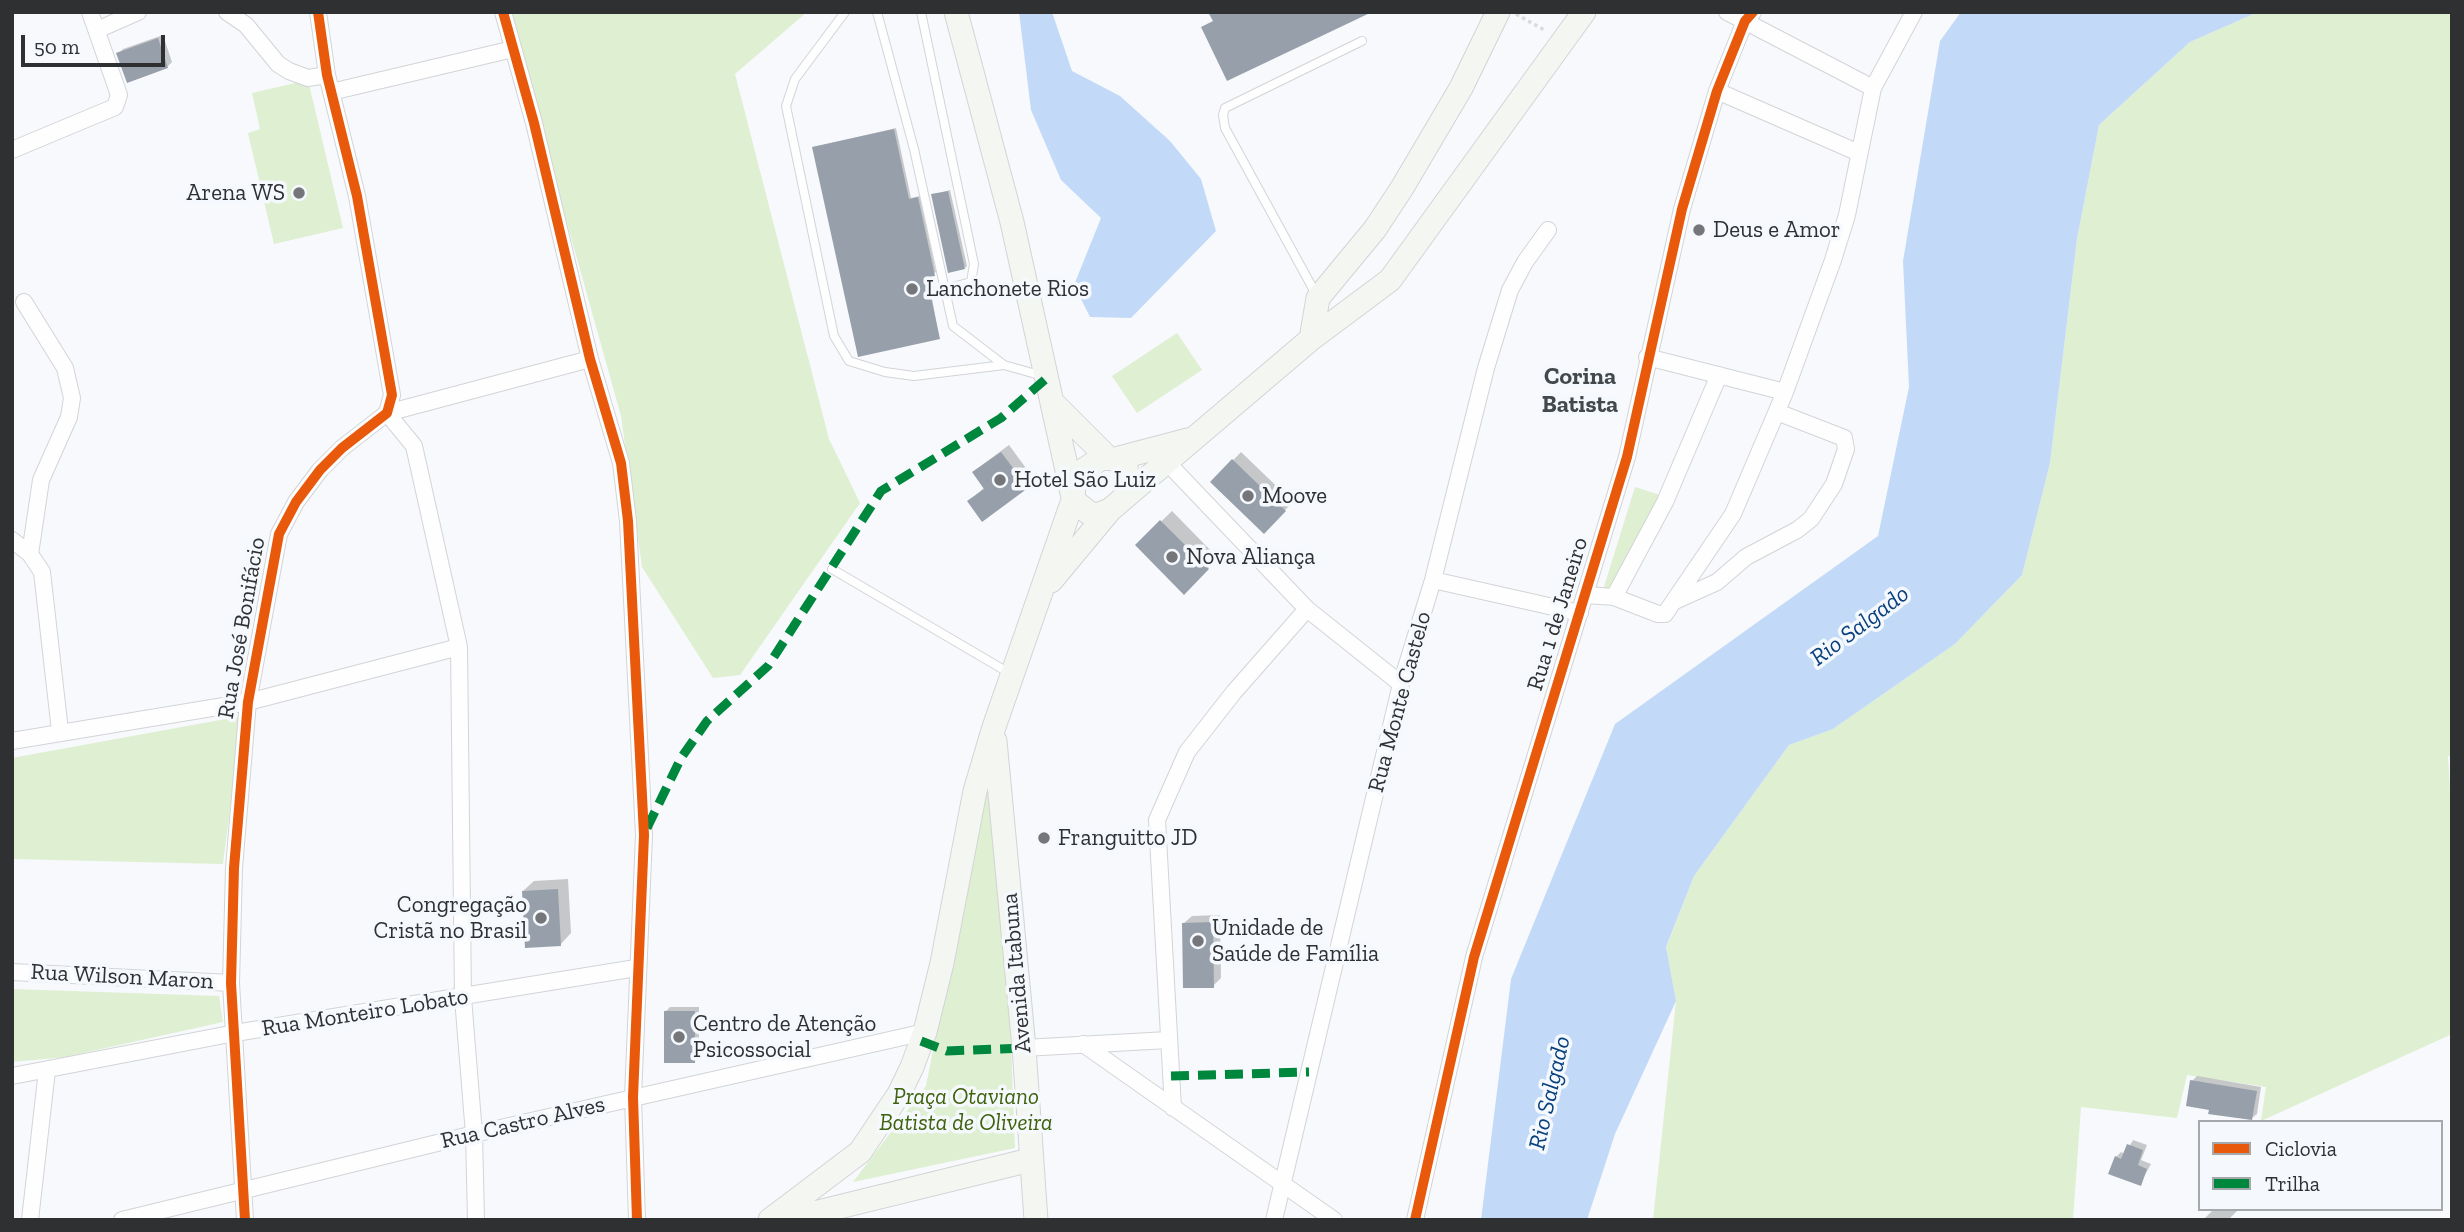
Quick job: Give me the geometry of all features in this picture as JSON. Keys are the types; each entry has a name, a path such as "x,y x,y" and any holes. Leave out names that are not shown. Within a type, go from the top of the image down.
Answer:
{"main road":[{"path":"956,12 1012,222 1073,496 1089,513 1097,515 1117,504 1128,487 1128,472 1054,404"},
{"path":"1311,339 1318,298 1375,229 1402,188 1461,88 1498,12"},
{"path":"1042,591 1161,456 1193,438 1311,339 1390,280 1584,12"},
{"path":"770,1220 860,1152 900,1094 925,1032 942,963 965,834 994,727 1082,471 1111,458 1161,456"},
{"name":"Avenida Itabuna","path":"994,727 1024,1048 1036,1220"},
{"path":"786,1220 834,1214 1030,1160"}],"street":[{"path":"12,150 111,111 119,95 90,12"},
{"path":"97,30 138,12"},
{"path":"227,12 246,25 278,64 289,71 308,78 327,75"},
{"path":"318,12 327,75 357,196 390,382 392,395 387,413"},
{"path":"503,12 590,359 621,463 632,560 644,835 636,968 633,1097 637,1220"},
{"path":"1727,12 1749,17 1873,88"},
{"path":"1586,595 1614,597 1662,615 1675,601 1733,514 1785,392 1833,260 1847,215 1873,88 1914,12"},
{"name":"Rua 1 de Janeiro","path":"1415,1220 1474,957 1627,457 1647,357 1682,209 1717,91 1749,17"},
{"path":"331,92 513,49"},
{"path":"1717,91 1859,153"},
{"name":"Rua Monte Castelo","path":"1274,1220 1401,684 1433,580 1499,320 1525,262 1548,230"},
{"path":"24,303 65,369 72,398 69,417 41,480 30,554"},
{"path":"1647,357 1785,392"},
{"path":"387,413 590,359"},
{"path":"1614,597 1665,502 1719,375"},
{"path":"1675,601 1717,582 1746,557 1797,530 1811,519 1833,484 1846,449 1844,438 1777,412"},
{"path":"387,413 414,446 459,648 463,998 474,1134 476,1220"},
{"name":"Rua José Bonifácio","path":"245,1220 231,983 234,867 248,702 279,534 296,502 320,470 342,448 387,413"},
{"path":"1161,456 1307,609 1401,684"},
{"path":"12,540 30,554 42,572 60,731"},
{"path":"1433,580 1580,613"},
{"path":"1173,1108 1157,820 1187,752 1234,692 1307,609"},
{"path":"12,741 248,702 459,648"},
{"name":"Rua Monteiro Lobato","path":"12,1076 234,1033 636,968"},
{"name":"Rua Wilson Maron","path":"12,972 231,983"},
{"name":"Rua Castro Alves","path":"122,1220 474,1134 925,1032"},
{"path":"1024,1048 1168,1040"},
{"path":"1083,1044 1334,1220"},
{"path":"30,1220 47,1070"}],"lane":[{"path":"845,12 795,79 786,106 834,336 849,361 885,372 914,376 1004,365"},
{"path":"877,12 914,149 953,326 1004,365 1048,377"},
{"path":"921,12 974,264 971,282 945,289"},
{"path":"1318,298 1225,128 1223,115 1225,108 1362,41"},
{"path":"832,569 1012,675"}],"path":[{"path":"1513,12 1563,41"}],"green space":[{"path":"508,12 807,12 735,74 829,439 860,503 740,675 713,678 642,567 621,416"},
{"path":"2258,12 2452,12 2452,755 2448,756 2452,823 2452,1034 2263,1120 2266,1087 2187,1075 2177,1118 2081,1107 2073,1220 1653,1220 1676,1001 1666,948 1694,876 1789,745 1833,729 1955,644 2022,575 2050,463 2077,239 2099,125 2190,42"},
{"name":"Arena WS","path":"308,80 343,228 274,244 248,133 260,129 252,93"},
{"path":"1177,333 1202,370 1137,413 1112,376"},
{"path":"1635,487 1660,495 1614,593 1603,590"},
{"path":"242,716 223,864 12,859 12,758"},
{"name":"Praça Otaviano Batista de Oliveira","path":"987,778 1010,1017 1015,1148 853,1182 926,1086"},
{"path":"12,989 219,996 223,1022 65,1057 12,1062"}],"water":[{"path":"1019,12 1052,12 1072,71 1120,96 1170,141 1201,179 1216,231 1131,318 1090,317 1074,285 1101,218 1061,180 1031,110"},
{"name":"Rio Salgado","path":"1961,12 2258,12 2190,42 2099,125 2077,239 2050,463 2022,575 1955,644 1833,729 1789,745 1694,876 1666,947 1676,1001 1615,1134 1587,1220 1481,1220 1511,979 1615,724 1878,536 1909,387 1903,261 1940,41"}],"building":[{"path":"1208,12 1372,12 1227,81 1201,27 1213,21"},
{"path":"158,38 168,68 127,83 116,53"},
{"path":"894,129 909,199 918,197 935,276 927,278 940,339 858,357 812,147"},
{"path":"948,191 965,269 948,273 931,194"},
{"name":"Hotel São Luiz","path":"1001,452 1028,488 982,522 967,501 984,489 972,472"},
{"name":"Moove","path":"1232,459 1286,511 1264,534 1210,482"},
{"name":"Nova Aliança","path":"1160,520 1209,569 1184,595 1135,545"},
{"name":"Congregação Cristã no Brasil","path":"558,889 561,946 525,948 522,891"},
{"name":"Unidade de Saúde de Família","path":"1213,922 1214,988 1183,988 1182,923"},
{"name":"Centro de Atenção Psicossocial","path":"664,1011 695,1011 695,1063 664,1063"},
{"path":"2190,1080 2257,1091 2252,1120 2208,1114 2209,1110 2186,1106"},
{"path":"2127,1144 2143,1150 2138,1165 2147,1169 2141,1186 2108,1174 2115,1156 2121,1159"}],"marked path":[{"path":"647,828 681,758 707,721 768,666 881,491 1001,418 1048,377"},
{"path":"921,1041 947,1051 1024,1048"},
{"path":"1171,1076 1309,1072"}],"cycle path":[{"path":"245,1220 231,983 234,868 248,702 279,534 296,502 320,470 342,448 387,413 392,395 357,196 327,75 318,12"},
{"path":"503,12 534,123 590,359 621,463 628,521 644,835 633,1097 637,1220"},
{"path":"1415,1220 1474,957 1627,457 1682,209 1717,91 1745,21 1753,12"}],"place":[{"name":"Arena WS","path":"299,193"},
{"name":"Deus e Amor","path":"1699,230"},
{"name":"Lanchonete Rios","path":"912,289"},
{"name":"Hotel São Luiz","path":"1000,480"},
{"name":"Moove","path":"1248,496"},
{"name":"Nova Aliança","path":"1172,557"},
{"name":"Franguitto JD","path":"1044,838"},
{"name":"Congregação Cristã no Brasil","path":"541,918"},
{"name":"Unidade de Saúde de Família","path":"1198,941"},
{"name":"Centro de Atenção Psicossocial","path":"679,1037"}],"district":[{"name":"Corina Batista","path":"1580,391"}]}
